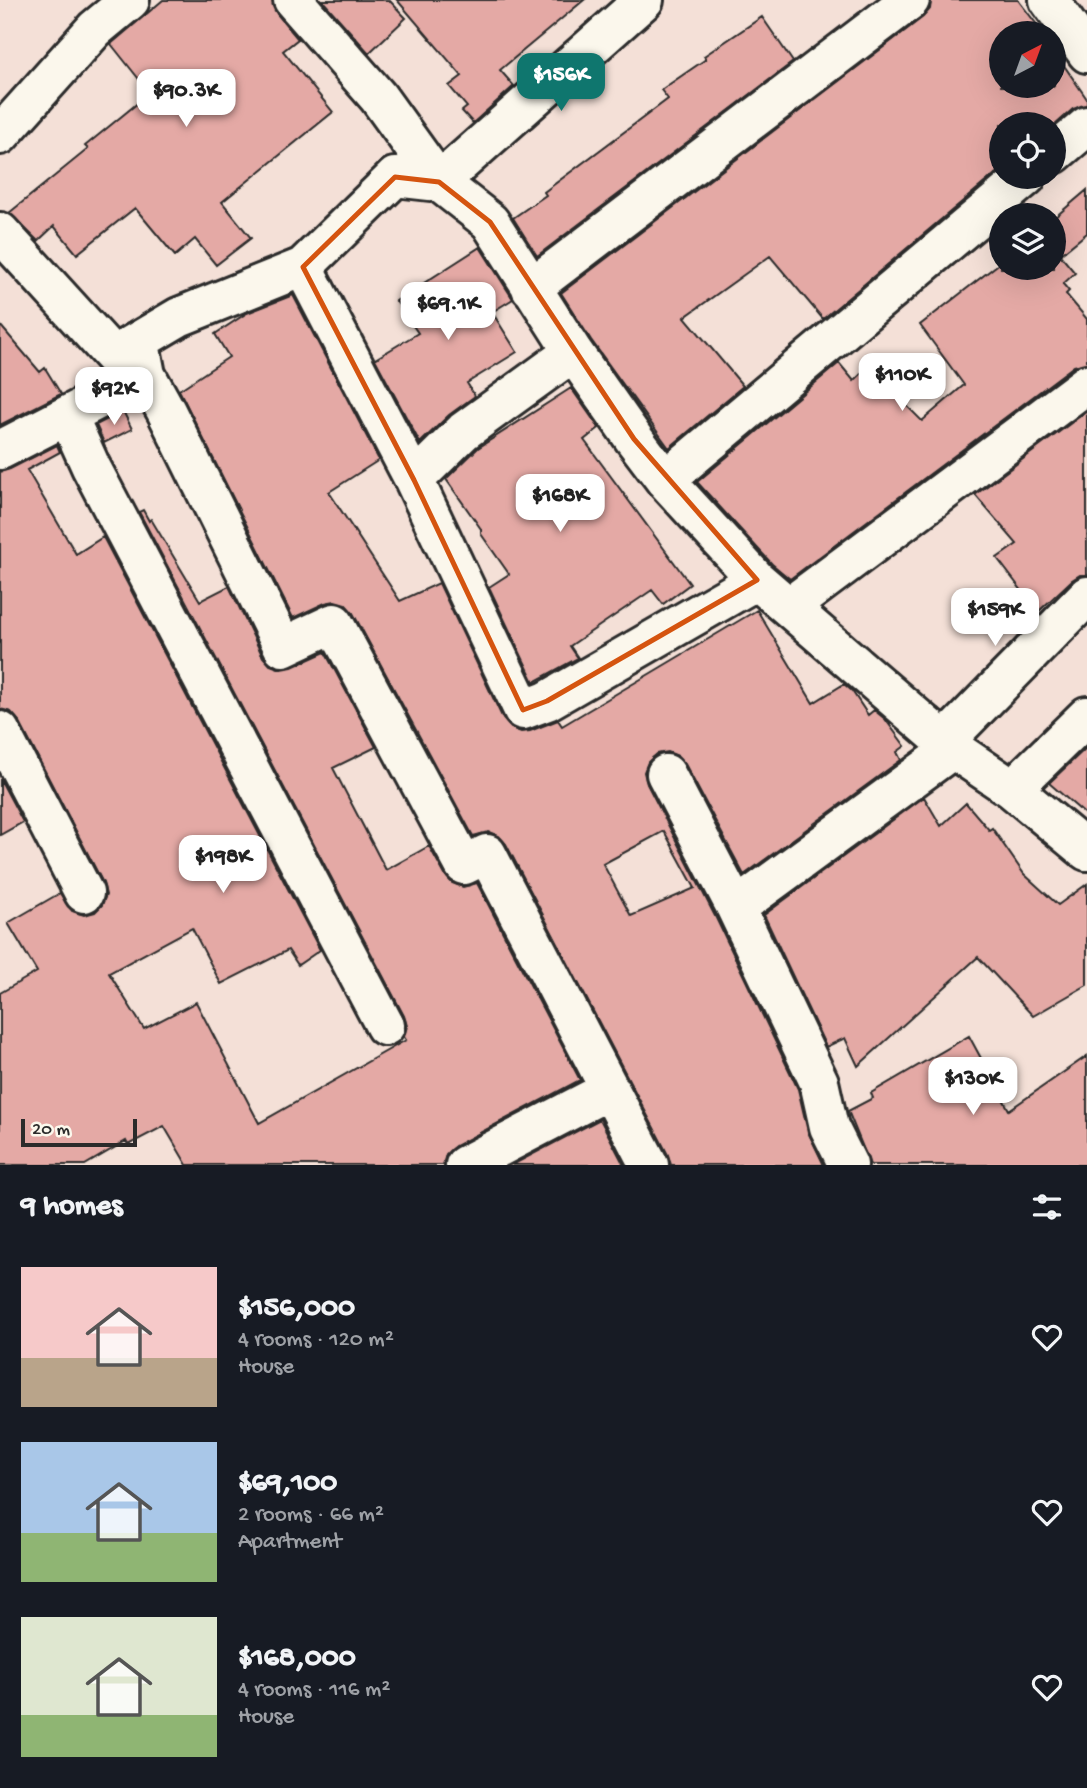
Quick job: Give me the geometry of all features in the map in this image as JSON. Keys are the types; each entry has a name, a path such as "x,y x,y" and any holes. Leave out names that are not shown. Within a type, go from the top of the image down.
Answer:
{"street":[{"path":"0,135 95,29 130,0"},
{"path":"293,0 378,97 439,182 490,222 573,352 665,480 757,580 949,745 1012,789 1087,851"},
{"path":"0,450 68,416 142,358 179,317 303,267 395,177 439,182 644,0"},
{"path":"531,288 910,0"},
{"path":"1049,0 1087,53"},
{"path":"1066,144 1087,126"},
{"path":"665,480 1013,189"},
{"path":"0,232 113,356 142,358"},
{"path":"303,267 414,480 523,710 547,701 757,580"},
{"path":"414,480 464,431 573,352"},
{"path":"142,358 283,647 334,623 464,865 487,854 649,1165"},
{"path":"789,607 1087,384"},
{"path":"68,416 91,467 385,1026"},
{"path":"736,908 949,745 1087,596"},
{"path":"1012,789 1087,716"},
{"path":"0,731 84,893"},
{"path":"666,774 736,908 819,1082 828,1127 848,1165"},
{"path":"465,1165 609,1090"}],"highlighted area":[{"path":"395,177 439,182 490,222 634,439 757,580 547,701 523,710 414,480 303,267"}],"building":[{"path":"163,0 272,0 277,14 298,39 283,51 333,112 222,202 251,238 216,265 195,239 175,256 135,208 77,254 54,226 38,241 9,213 88,149 85,146 150,93 111,44"},
{"path":"322,0 389,0 406,18 369,53"},
{"path":"397,0 584,0 500,70 514,86 473,123 462,111 467,107 449,86 462,76"},
{"path":"931,0 1018,0 1034,21 989,21 989,98 1066,98 1066,68 1087,99 1087,105 1073,109 1066,115 1066,112 989,112 989,179 823,319 770,256 685,317 743,386 669,448 591,340 561,293 930,9"},
{"path":"762,17 793,62 537,256 513,218 668,99 661,90 706,59 704,56"},
{"path":"1087,190 1087,233 1066,250 1066,208"},
{"path":"480,247 513,299 492,312 517,352 467,383 475,396 449,415 420,443 375,359 418,333 396,301"},
{"path":"1066,262 1075,273 1063,284 1069,291 1066,294 1087,319 1087,363 1074,366 790,579 772,564 697,482 839,363 854,381 868,367 922,421 964,385 920,325 989,271 989,280 1066,280"},
{"path":"293,295 379,460 329,492 400,601 439,583 503,719 511,728 521,732 530,731 558,720 562,726 757,610 813,703 844,684 868,715 874,710 885,719 905,746 897,752 901,760 744,875 685,764 678,756 668,752 657,754 648,762 644,772 647,784 716,918 798,1089 808,1132 824,1165 671,1165 506,844 499,836 489,832 473,836 353,613 345,604 335,601 293,618 179,390 229,357 215,334 247,313","holes":["664,831 695,888 631,916 603,864"]},
{"path":"0,325 40,372 45,368 61,394 0,425"},
{"path":"571,388 599,428 584,440 690,584 663,604 652,590 570,646 578,658 534,682 489,587 509,574 446,479 478,448"},
{"path":"123,411 132,429 104,443 96,425"},
{"path":"1087,411 1087,575 1080,575 1072,580 1038,612 997,558 1017,544 975,495"},
{"path":"57,445 60,452 27,470 76,554 103,537 320,950 298,965 288,950 221,984 192,928 109,973 144,1029 196,1002 259,1123 406,1040 404,1037 407,1026 139,512 143,510 200,601 229,586 263,657 270,665 281,669 292,667 325,652 376,747 333,768 386,870 429,846 452,883 463,887 477,883 580,1080 455,1146 446,1154 443,1165 187,1165 164,1126 128,1145 126,1141 85,1165 0,1165 0,993 37,972 8,923 60,893 72,911 84,915 95,912 106,895 103,883 19,721 11,712 0,709 0,472"},
{"path":"1087,747 1087,816 1049,783"},
{"path":"0,779 23,822 0,835"},
{"path":"924,797 941,826 966,803 989,830 992,828 1024,874 1058,905 1087,884 1087,985 1033,1016 978,957 858,1066 845,1038 826,1047 764,915"},
{"path":"969,1036 1009,1110 1087,1056 1087,1165 870,1165 848,1111 873,1098 871,1093"},
{"path":"600,1119 624,1165 512,1165"}]}
